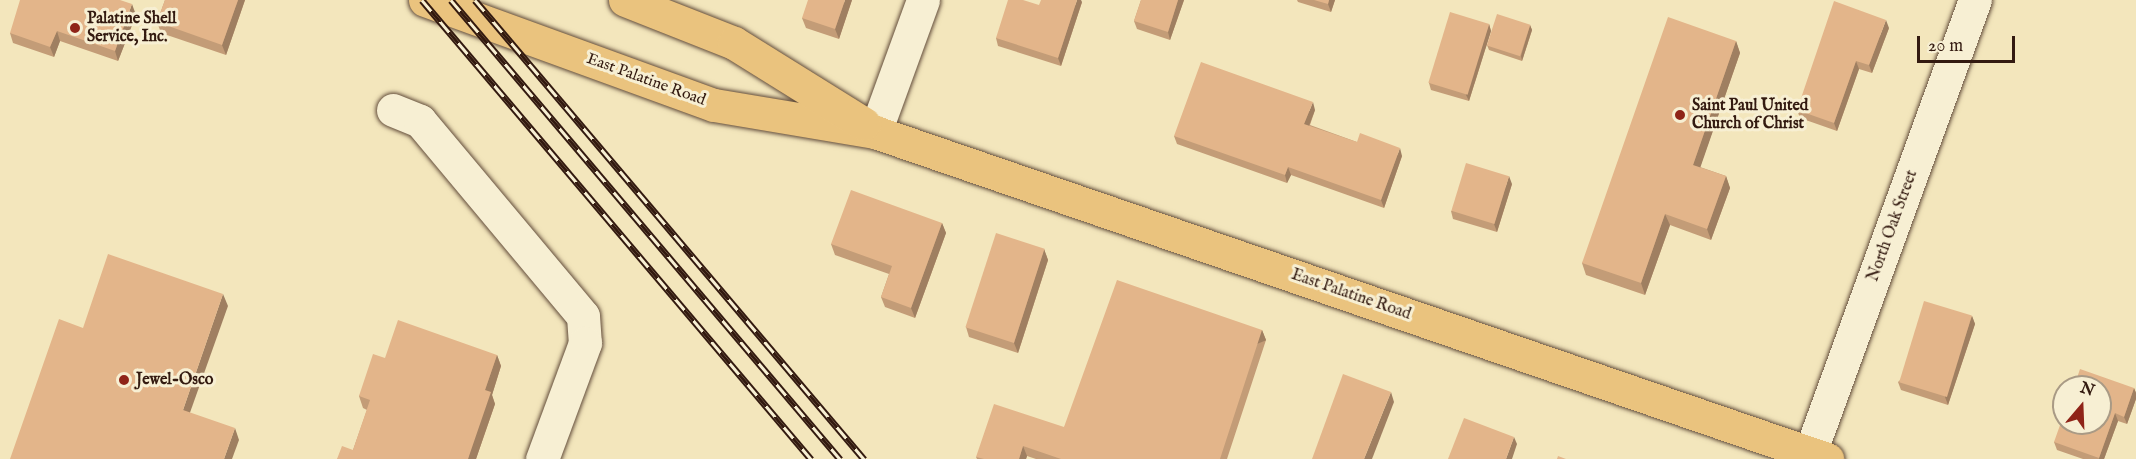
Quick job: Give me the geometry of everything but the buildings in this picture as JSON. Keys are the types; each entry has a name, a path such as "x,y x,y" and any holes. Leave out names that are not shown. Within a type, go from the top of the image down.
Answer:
{"main road":[{"name":"East Palatine Road","path":"425,0 714,105 875,132 1818,456"},
{"name":"East Palatine Road","path":"626,0 734,43 875,132"}],"street":[{"path":"875,132 923,0"},
{"name":"North Oak Street","path":"1818,456 1975,0"},
{"path":"393,110 420,121 584,316 585,343 542,459"}],"railway":[{"path":"422,0 811,459"},
{"path":"451,0 840,459"},
{"path":"475,0 864,459"}],"place":[{"name":"Palatine Shell Service, Inc.","path":"75,28"},
{"name":"Saint Paul United Church of Christ","path":"1680,115"},
{"name":"Jewel-Osco","path":"124,380"}]}
